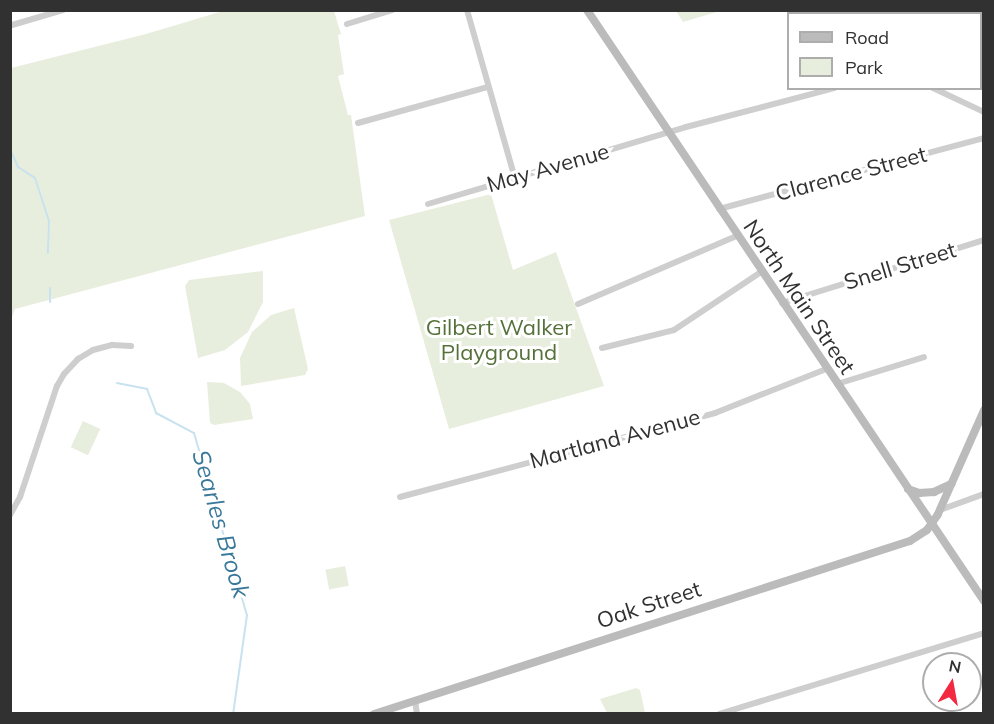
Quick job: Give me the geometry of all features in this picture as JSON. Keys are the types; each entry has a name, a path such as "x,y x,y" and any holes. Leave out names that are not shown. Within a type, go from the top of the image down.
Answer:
{"main road":[{"name":"North Main Street","path":"587,10 667,133 983,600"},
{"path":"931,525 940,510 984,410"},
{"path":"908,489 919,493 934,492 951,484"},
{"name":"Oak Street","path":"374,714 846,560 900,545 917,537 931,525"}],"street":[{"path":"12,25 63,10"},
{"path":"347,24 392,10"},
{"path":"467,10 515,178"},
{"path":"358,123 488,87"},
{"name":"May Avenue","path":"428,204 821,90"},
{"path":"937,90 984,112"},
{"name":"Clarence Street","path":"719,209 984,138"},
{"path":"578,304 737,236"},
{"name":"Snell Street","path":"782,303 984,240"},
{"path":"602,348 674,330 761,272"},
{"path":"10,515 22,490 57,386 64,374 78,359 93,350 112,345 131,346"},
{"path":"836,384 924,357"},
{"name":"Martland Avenue","path":"400,497 715,414 826,369"},
{"path":"940,510 984,494"},
{"path":"719,714 984,633"},
{"path":"415,700 417,714"}],"green space":[{"path":"720,10 683,22 676,11"},
{"path":"223,11 334,11 341,34 338,35 344,74 338,76 348,115 351,115 365,216 15,309 11,320 11,68 146,34"},
{"name":"Gilbert Walker Playground","path":"491,194 513,270 556,252 604,386 449,429 389,220"},
{"path":"263,271 263,302 248,332 225,350 198,358 185,286 189,280"},
{"path":"294,308 308,369 305,375 241,386 240,358 252,332 271,315"},
{"path":"207,382 224,383 240,392 250,404 253,419 214,425 210,423"},
{"path":"83,421 100,429 88,455 71,447"},
{"path":"345,566 349,586 329,589 325,570"},
{"path":"636,688 640,690 645,713 607,713 600,699"}],"waterway":[{"name":"Searles Brook","path":"10,149 18,167 35,178 49,221 48,253"},
{"name":"Searles Brook","path":"50,288 50,302"},
{"name":"Searles Brook","path":"117,383 147,389 156,413 194,433 247,615 233,714"}]}
